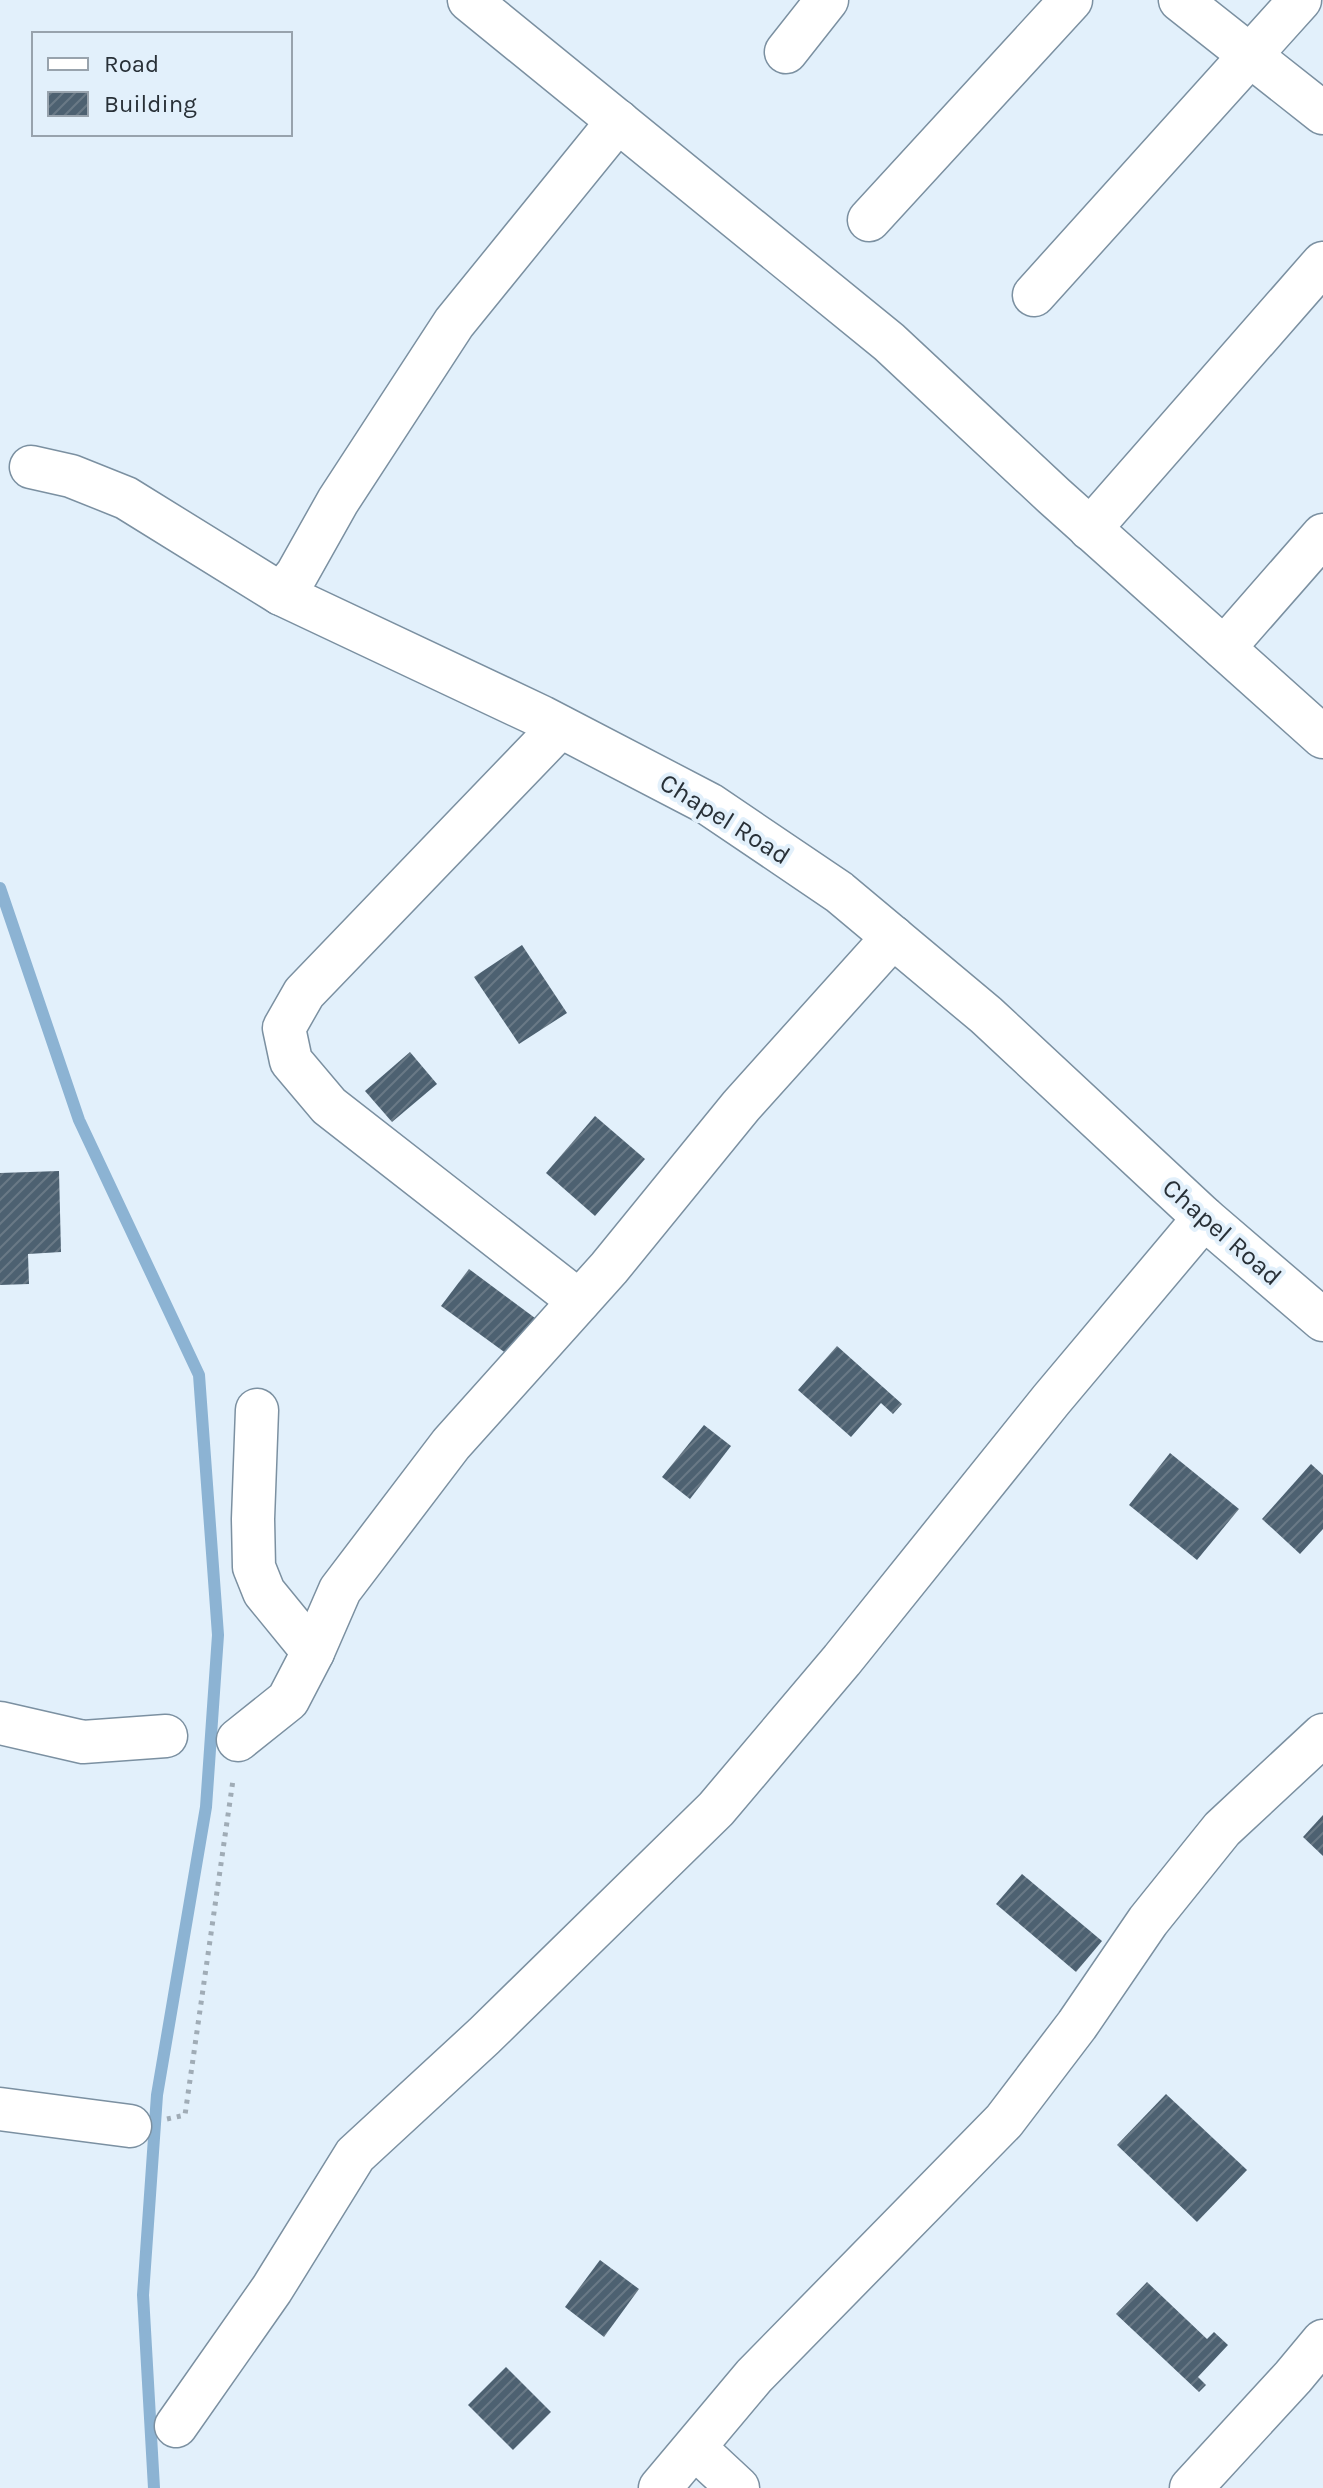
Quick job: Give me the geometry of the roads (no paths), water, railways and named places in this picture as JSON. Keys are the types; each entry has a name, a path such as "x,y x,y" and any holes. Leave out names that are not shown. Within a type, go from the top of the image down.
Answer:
{"street":[{"path":"469,0 889,342 1090,529 1323,737"},
{"path":"786,52 827,0"},
{"path":"869,220 1071,0"},
{"path":"1180,0 1323,113"},
{"path":"1034,295 1300,0"},
{"path":"281,594 297,574 338,501 454,323 618,121"},
{"path":"1090,529 1323,263"},
{"name":"Chapel Road","path":"31,467 71,476 126,498 281,594 560,727 709,804 839,892 986,1015 1204,1218 1323,1320"},
{"path":"1224,648 1323,535"},
{"path":"560,727 304,993 284,1028 291,1061 329,1106 579,1301"},
{"path":"238,1740 288,1700 340,1590 451,1444 579,1301 741,1106 893,937"},
{"path":"176,2426 272,2289 355,2155 484,2036 716,1809 1204,1218"},
{"path":"257,1410 254,1567 264,1592 313,1652"},
{"path":"0,1723 83,1742 166,1736"},
{"path":"660,2488 754,2376 1004,2121 1077,2025 1148,1921 1222,1829 1323,1735"},
{"path":"0,2109 130,2126"},
{"path":"1191,2488 1323,2341"},
{"path":"695,2448 738,2488"}],"waterway":[{"path":"0,888 79,1120 199,1375 218,1635 206,1807 157,2095 143,2295 154,2488"}]}
